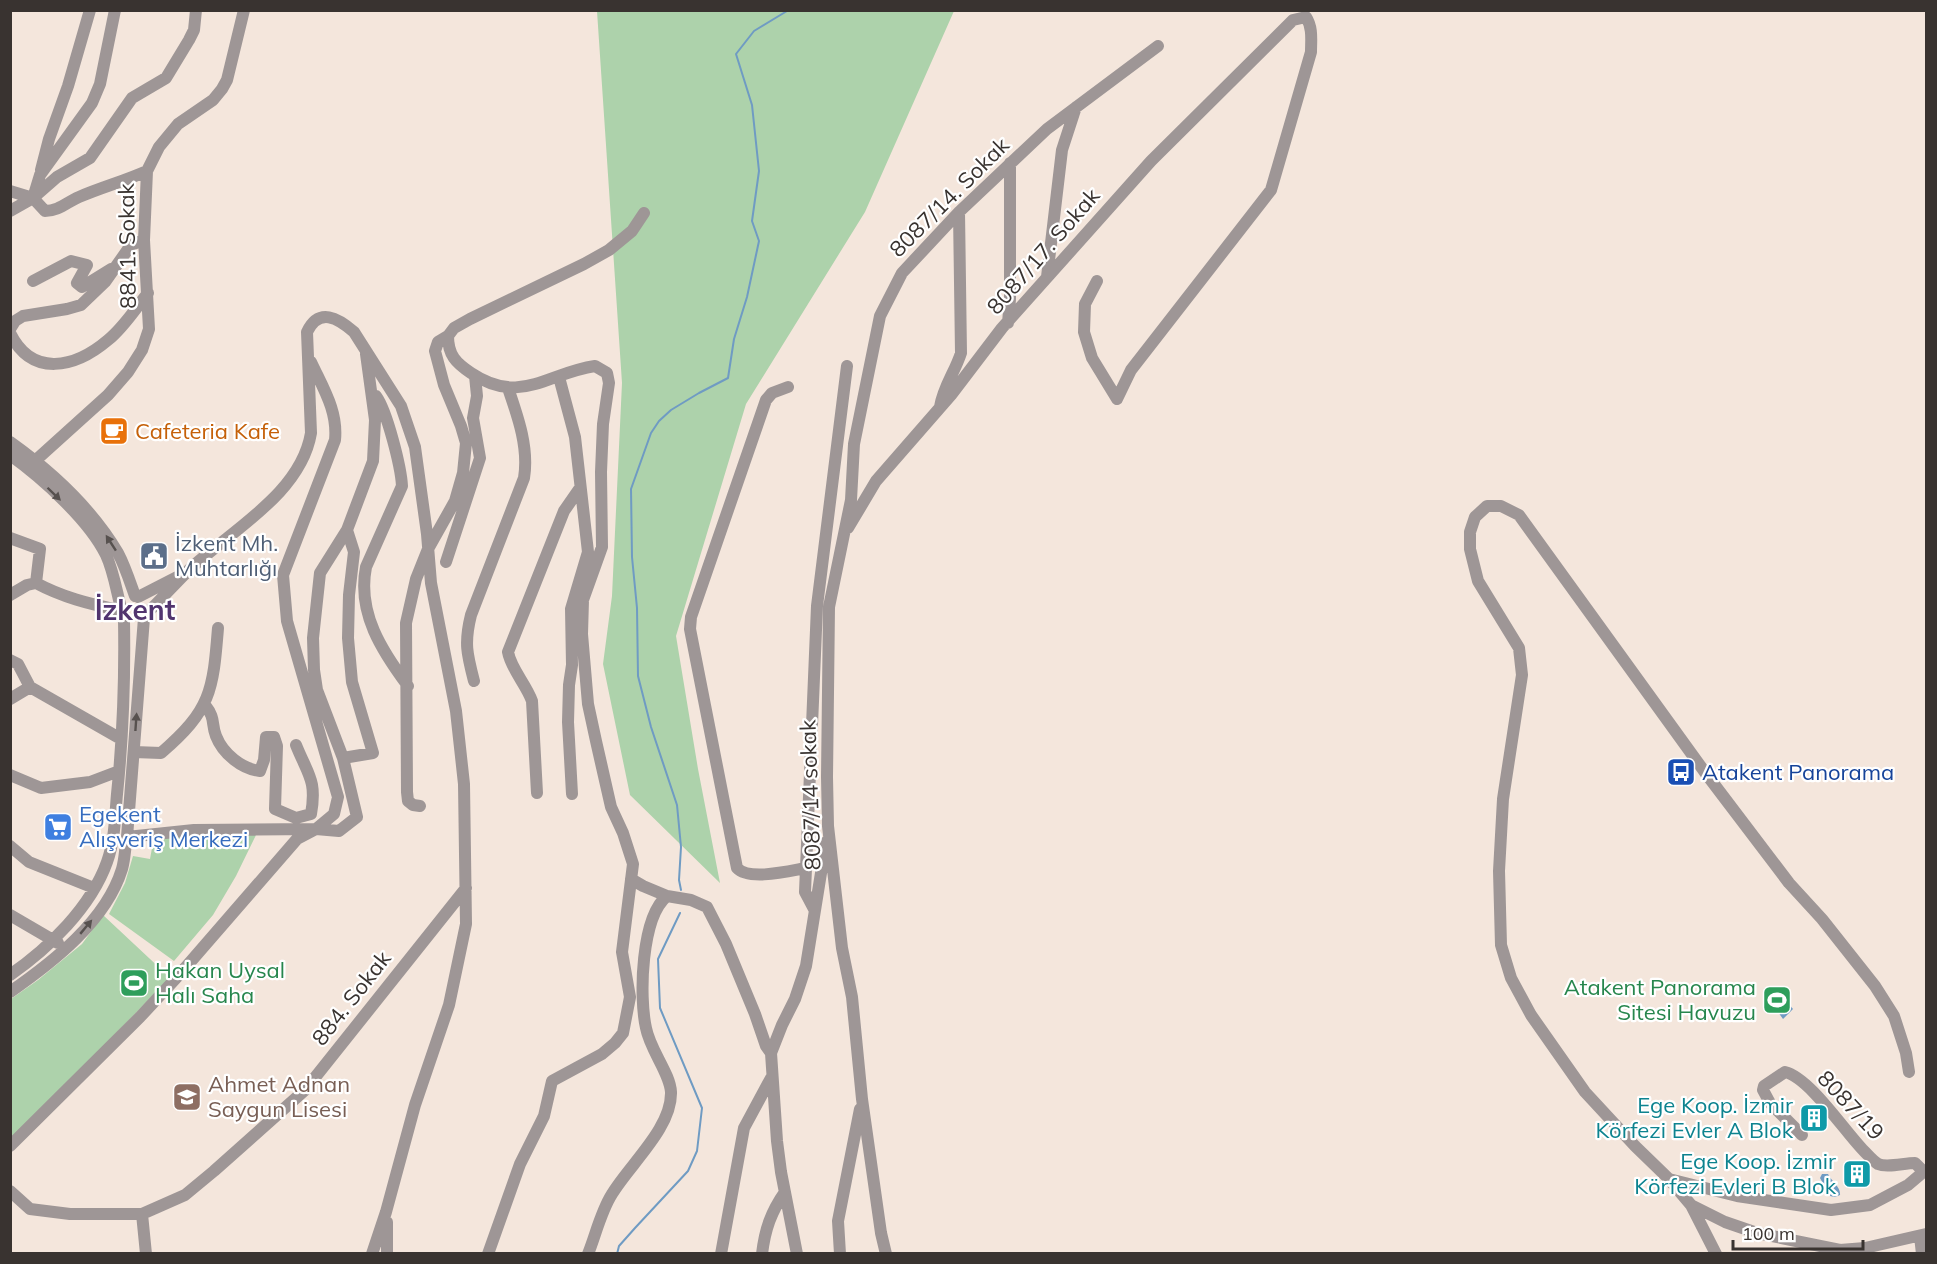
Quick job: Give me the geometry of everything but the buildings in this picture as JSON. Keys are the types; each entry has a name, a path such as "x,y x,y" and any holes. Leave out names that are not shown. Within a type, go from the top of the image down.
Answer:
{"street":[{"path":"33,198 49,139 68,86 90,10"},
{"path":"40,175 69,138 92,103 100,84 115,10"},
{"path":"10,211 33,198 57,177 90,158 132,98 166,78 194,30 196,10"},
{"name":"8841. Sokak","path":"33,465 108,395 128,372 142,350 149,329 144,240 147,171 159,147 178,124 213,100 222,89 227,80 244,10"},
{"name":"8087/17. Sokak","path":"842,540 876,481 940,408 1047,277 1151,161 1293,20 1306,17 1312,32 1311,52 1271,190 1131,370 1118,399 1092,358 1084,332 1085,304 1097,282"},
{"name":"8087/14. Sokak","path":"842,540 851,500 854,444 880,316 902,273 959,212 1047,129 1158,46"},
{"path":"1047,277 1062,150 1076,106"},
{"path":"1008,322 1010,164"},
{"path":"10,191 33,198 45,211 54,211 78,197 147,171"},
{"path":"940,408 945,388 956,370 961,354 959,212"},
{"path":"420,806 408,801 407,792 406,623 412,591 428,549 455,501 463,473 465,443 444,385 435,351 438,342 448,336 454,328 470,319 609,250 632,231 645,213"},
{"path":"144,240 131,245 105,282 81,305 22,316 15,321 10,331 17,347 38,362 64,364 86,355 108,340 122,327 148,293"},
{"path":"33,282 71,261 87,265 77,283 82,287 119,263"},
{"path":"10,595 27,585 36,583 56,594 121,611 136,623 145,616 191,568 263,509 302,463 309,449 311,433 308,333 312,322 324,317 343,322 354,332 402,406 415,447 431,583 458,722 464,784 466,924 449,1005 415,1105 386,1212 372,1254"},
{"path":"448,336 451,356 475,376 494,385 524,388 595,366 608,373 601,472 602,547 584,600 582,634 590,713 611,807 623,833 633,864 622,952 630,997 623,1033 602,1054 552,1081 544,1116 520,1164 488,1254"},
{"path":"127,837 194,830 316,829 339,831 357,818 343,758 317,690 313,638 320,573 347,530 373,461 375,420 365,351"},
{"path":"10,1146 140,1017 297,839 316,829 333,814 338,797 286,621 284,575 335,440 334,411 309,358"},
{"path":"814,909 805,892 817,606 847,366"},
{"path":"446,562 480,458 473,418 477,396 475,376"},
{"path":"559,377 575,437 588,552 571,609 572,665 568,722 572,794"},
{"path":"788,387 772,393 766,400 691,617 690,629 737,868 741,872 754,875 806,868"},
{"path":"474,681 466,646 466,634 471,615 524,478 527,461 525,445 508,388"},
{"path":"372,390 379,400 385,418 402,486 366,567 365,603 383,653 408,686"},
{"path":"10,442 86,525 106,556 121,611 122,739 113,838 107,862 94,888 55,939 30,962 10,975"},
{"path":"10,455 33,465 97,521 119,555 137,597 145,603 127,837 122,868 112,892 87,928 65,950 10,992"},
{"path":"537,793 532,701 508,652 564,511 580,488"},
{"path":"1716,1254 1690,1205 1669,1179 1585,1092 1531,1015 1511,978 1501,945 1499,871 1503,799 1522,675 1519,648 1478,581 1470,549 1470,532 1475,518 1487,507 1501,506 1519,515 1704,771 1789,884 1822,919 1875,986 1894,1016 1906,1053 1909,1072"},
{"path":"343,758 373,753 352,682 348,638 349,595 354,552 347,530"},
{"path":"10,538 40,549 36,583"},
{"name":"8087/14 sokak","path":"842,540 829,607 828,826 842,948 852,997 862,1099"},
{"path":"121,611 128,597 137,597 154,590 191,568"},
{"path":"134,752 161,753 182,735 205,705 213,681 218,628"},
{"path":"10,660 18,664 30,687 122,739"},
{"path":"10,699 30,687"},
{"path":"205,705 213,715 216,736 240,765 260,771 264,760 266,737 274,736 278,746 275,809 296,818 311,814 315,793 311,777 296,746"},
{"path":"10,775 41,788 90,782 119,771"},
{"path":"797,1254 777,1141 771,1053 795,999 806,966 828,826"},
{"path":"10,846 29,862 94,888"},
{"path":"631,879 667,896 691,900 708,908 726,944 766,1046 771,1053"},
{"name":"884. Sokak","path":"10,1191 30,1209 46,1212 142,1214 185,1195 305,1090 466,888"},
{"path":"588,1254 611,1195 664,1122 670,1099 671,1089 667,1075 656,1057 645,1028 643,983 643,957 651,927 661,901 667,896"},
{"path":"10,915 55,939 65,950"},
{"name":"8087/19","path":"1669,1179 1737,1196 1831,1210 1870,1204 1908,1185 1921,1174 1921,1169 1915,1163 1887,1166 1877,1163 1821,1099 1792,1074 1785,1072 1764,1086 1763,1090 1770,1103 1802,1135"},
{"path":"721,1254 744,1128 772,1076"},
{"path":"840,1254 838,1221 862,1099"},
{"path":"862,1099 886,1254"},
{"path":"762,1254 764,1237 773,1209 785,1192"},
{"path":"1690,1205 1725,1222 1758,1233 1840,1250 1865,1248 1923,1235 1922,1254"},
{"path":"386,1212 387,1254"},
{"path":"142,1214 146,1254"}],"green space":[{"path":"597,11 954,11 865,212 746,404 676,636 720,883 630,795 603,664 612,596 622,383"},
{"path":"257,833 236,876 213,915 174,961 109,914 125,883 133,856 150,859 154,837"},
{"path":"103,915 169,979 11,1140 11,999 82,944"}],"water":[{"name":"Atakent Panorama Sitesi Havuzu","path":"1775,987 1793,1009 1783,1019 1766,995"},
{"path":"1822,1174 1828,1174 1839,1189 1840,1195 1830,1196 1820,1178"}],"waterway":[{"path":"681,890 679,880 681,847 677,805 651,727 638,676 631,489 651,433 659,421 671,410 728,378 734,339 747,297 759,241 752,221 759,171 752,105 736,54 754,31 787,11 793,10"},
{"path":"617,1254 619,1246 688,1171 697,1151 702,1108 660,1008 658,959 680,913"}],"place":[{"name":"Cafeteria Kafe","path":"114,431"},
{"name":"İzkent Mh. Muhtarlığı","path":"154,556"},
{"name":"Atakent Panorama","path":"1681,772"},
{"name":"Egekent Alışveriş Merkezi","path":"58,827"},
{"name":"Hakan Uysal Halı Saha","path":"134,983"},
{"name":"Atakent Panorama Sitesi Havuzu","path":"1777,1000"},
{"name":"Ahmet Adnan Saygun Lisesi","path":"187,1097"},
{"name":"Ege Koop. İzmir Körfezi Evler A Blok","path":"1814,1118"},
{"name":"Ege Koop. İzmir Körfezi Evleri B Blok","path":"1857,1174"}],"district":[{"name":"İzkent","path":"135,610"}]}
